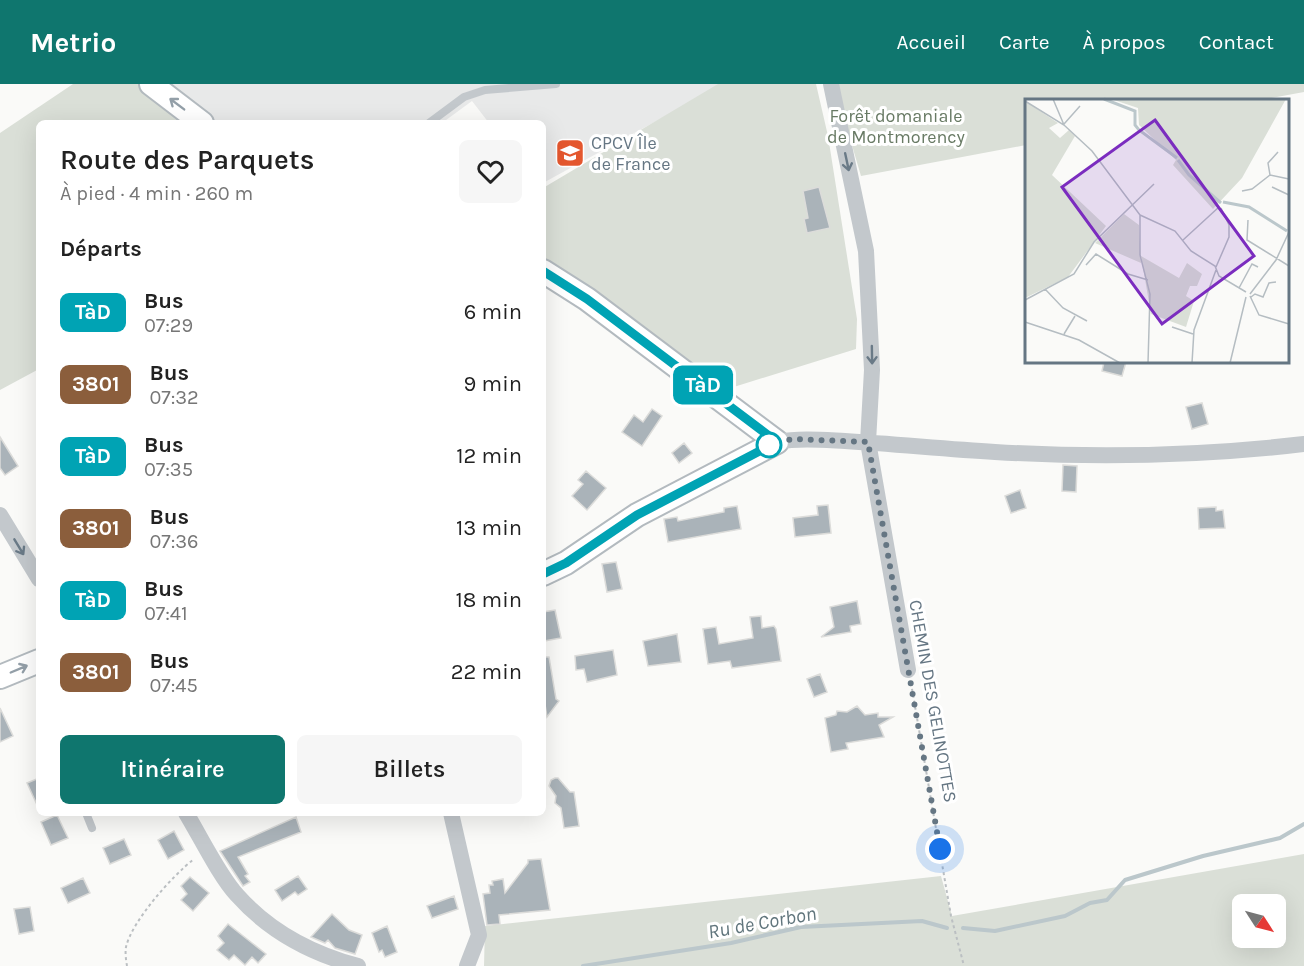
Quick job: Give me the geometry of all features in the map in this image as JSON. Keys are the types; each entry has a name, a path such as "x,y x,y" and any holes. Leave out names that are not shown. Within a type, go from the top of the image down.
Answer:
{"main road":[{"path":"151,84 198,120"},
{"path":"546,273 624,326 777,442 637,515 566,563 546,573"},
{"path":"0,677 36,663"}],"street":[{"name":"CHEMIN DES GELINOTTES","path":"831,84 866,251 872,370 868,442 908,670"},
{"path":"777,442 792,439 868,442 996,452 1118,456 1199,454 1304,444"},
{"path":"0,515 36,574"},
{"path":"188,816 236,895 284,934 311,951 358,966"},
{"path":"452,816 479,935 467,966"}],"lane":[{"path":"433,120 464,97 485,90 556,84"},
{"path":"87,816 92,828"}],"path":[{"name":"CHEMIN DES GELINOTTES","path":"908,670 951,916 964,966"},
{"path":"127,966 125,950 129,937 140,920 187,864 208,848"}],"shaded area":[{"name":"CPCV Île de France","path":"160,84 724,84 546,181 546,120 487,120 472,101 446,120 208,120"}],"green space":[{"path":"73,84 142,84 191,120 36,120 36,371 0,390 0,133"},
{"path":"718,84 816,84 828,136 857,319 856,349 721,391 546,266 546,186"},
{"name":"Forêt domaniale de Montmorency","path":"834,84 1304,84 1304,92 1266,99 1025,99 1025,145 861,176"},
{"path":"1304,854 1304,966 484,966 485,926 941,876 952,916"}],"building":[{"path":"819,187 830,228 807,233 804,219 808,218 803,191"},
{"path":"1104,363 1126,363 1122,376 1102,371"},
{"path":"1202,403 1208,424 1192,429 1186,407"},
{"path":"652,409 662,416 642,446 622,432 634,415 643,422"},
{"path":"0,437 18,466 5,475 0,468"},
{"path":"684,443 692,453 679,463 672,453"},
{"path":"1063,465 1077,466 1076,492 1062,491"},
{"path":"586,471 606,488 587,510 572,496 583,484 578,480"},
{"path":"1020,490 1026,508 1011,513 1005,496"},
{"path":"828,505 831,533 795,537 793,518 818,515 817,506"},
{"path":"737,506 741,529 668,542 664,519 677,517 678,521 724,512 724,508"},
{"path":"1216,507 1216,511 1223,510 1225,528 1199,529 1198,508"},
{"path":"616,562 622,589 607,592 602,564"},
{"path":"857,601 861,624 850,626 851,632 821,637 834,627 830,607"},
{"path":"555,610 561,638 546,641 546,612"},
{"path":"761,616 762,628 774,626 776,629 781,661 732,668 730,661 708,664 703,629 716,627 719,644 753,638 750,617"},
{"path":"677,634 681,662 648,666 643,641"},
{"path":"613,650 617,675 587,682 584,669 576,670 575,656"},
{"path":"546,657 549,657 556,699 559,701 547,717"},
{"path":"820,674 827,692 814,697 807,679"},
{"path":"857,706 865,715 878,713 878,717 893,717 879,725 884,737 846,743 848,749 831,752 825,718 836,715 837,711 847,712"},
{"path":"0,708 13,736 0,742"},
{"path":"558,778 570,792 574,792 579,826 564,828 561,808 555,803 556,796 549,786 551,780"},
{"path":"36,779 36,802 27,783"},
{"path":"57,816 68,838 51,845 41,822"},
{"path":"296,817 301,832 238,857 248,874 245,876 250,882 243,886 220,851"},
{"path":"174,831 184,850 168,859 158,840"},
{"path":"124,839 131,855 110,864 103,848"},
{"path":"541,859 550,910 499,915 500,924 487,925 483,894 490,893 489,885 493,885 492,881 503,879 505,893 528,860"},
{"path":"298,876 307,889 298,895 295,892 282,901 275,890"},
{"path":"190,877 209,893 193,911 181,900 187,894 181,886"},
{"path":"83,878 90,893 68,903 61,888"},
{"path":"454,896 458,909 432,918 427,906"},
{"path":"30,907 34,931 19,934 14,909"},
{"path":"332,914 349,930 362,935 355,954 335,948 328,940 325,943 311,937"},
{"path":"228,924 266,954 258,963 252,957 245,965 234,955 229,960 217,950 224,943 218,936"},
{"path":"387,926 397,952 385,957 382,950 379,952 372,933"}],"waterway":[{"name":"Ru de Corbon","path":"963,928 995,931 1065,916 1090,903 1107,900 1125,880 1203,856 1280,838 1304,824"},
{"name":"Ru de Corbon","path":"583,966 731,943 801,927 922,921 947,928"}],"bus line":[{"name":"TàD","path":"546,273 587,299 671,360 777,442 637,515 566,563 546,573"}],"place":[{"name":"CPCV Île de France","path":"570,153"}],"route":[{"path":"769,445 764,448 792,439 868,442 940,849"}]}
